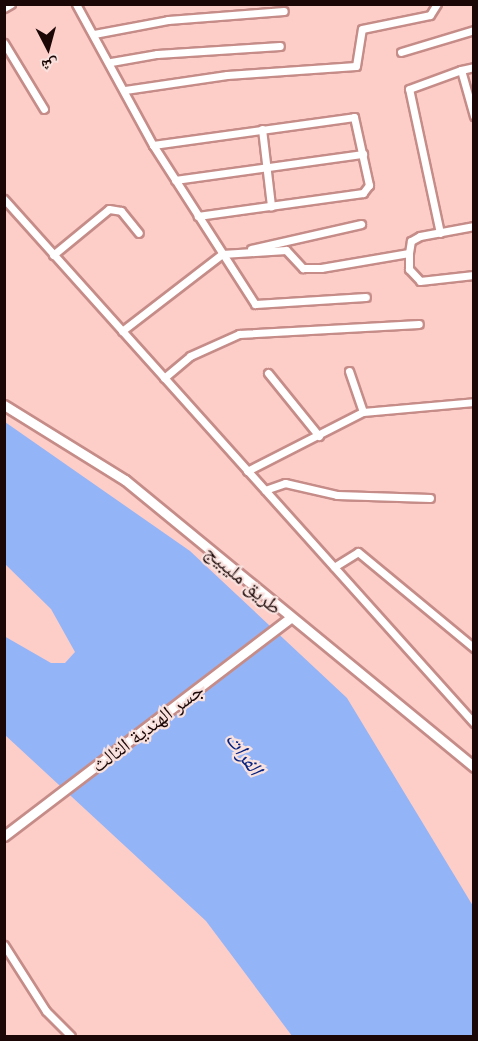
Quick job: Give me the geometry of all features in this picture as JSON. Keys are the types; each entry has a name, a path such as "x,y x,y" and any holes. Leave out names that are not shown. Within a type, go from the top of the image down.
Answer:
{"street":[{"path":"4,8 11,4"},
{"path":"76,4 111,62 153,145 259,308 366,297"},
{"path":"125,90 227,75 356,66 362,29 430,15 437,4"},
{"path":"94,34 168,20 284,11"},
{"path":"401,52 474,30"},
{"path":"4,43 44,109"},
{"path":"111,62 157,54 280,46"},
{"path":"440,233 408,95 412,86 474,67"},
{"path":"461,70 474,117"},
{"path":"153,145 350,116 363,154 369,185 363,193 198,216"},
{"path":"262,129 271,206"},
{"path":"175,180 363,154"},
{"path":"4,199 474,723"},
{"path":"53,255 109,208 121,211 139,233"},
{"path":"249,250 261,243 361,224"},
{"path":"474,226 411,241 409,253 409,269 420,281 474,275"},
{"path":"122,332 222,254 249,250 286,250 303,268 409,253"},
{"path":"164,378 190,356 239,334 419,324"},
{"path":"349,371 363,412"},
{"path":"268,373 319,436"},
{"path":"247,471 363,412 474,402"},
{"name":"طريق مليبيج","path":"4,405 125,480 474,767"},
{"path":"265,490 285,483 337,495 430,498"},
{"path":"334,567 358,552 474,648"},
{"name":"جسر الهندية الثالث","path":"4,836 290,618"},
{"path":"4,945 46,1011 71,1036"}],"water":[{"name":"الفرات","path":"5,422 190,551 347,698 473,906 473,1036 292,1036 206,921 5,735 4,636 51,663 65,663 75,652 51,609 5,564"}]}
